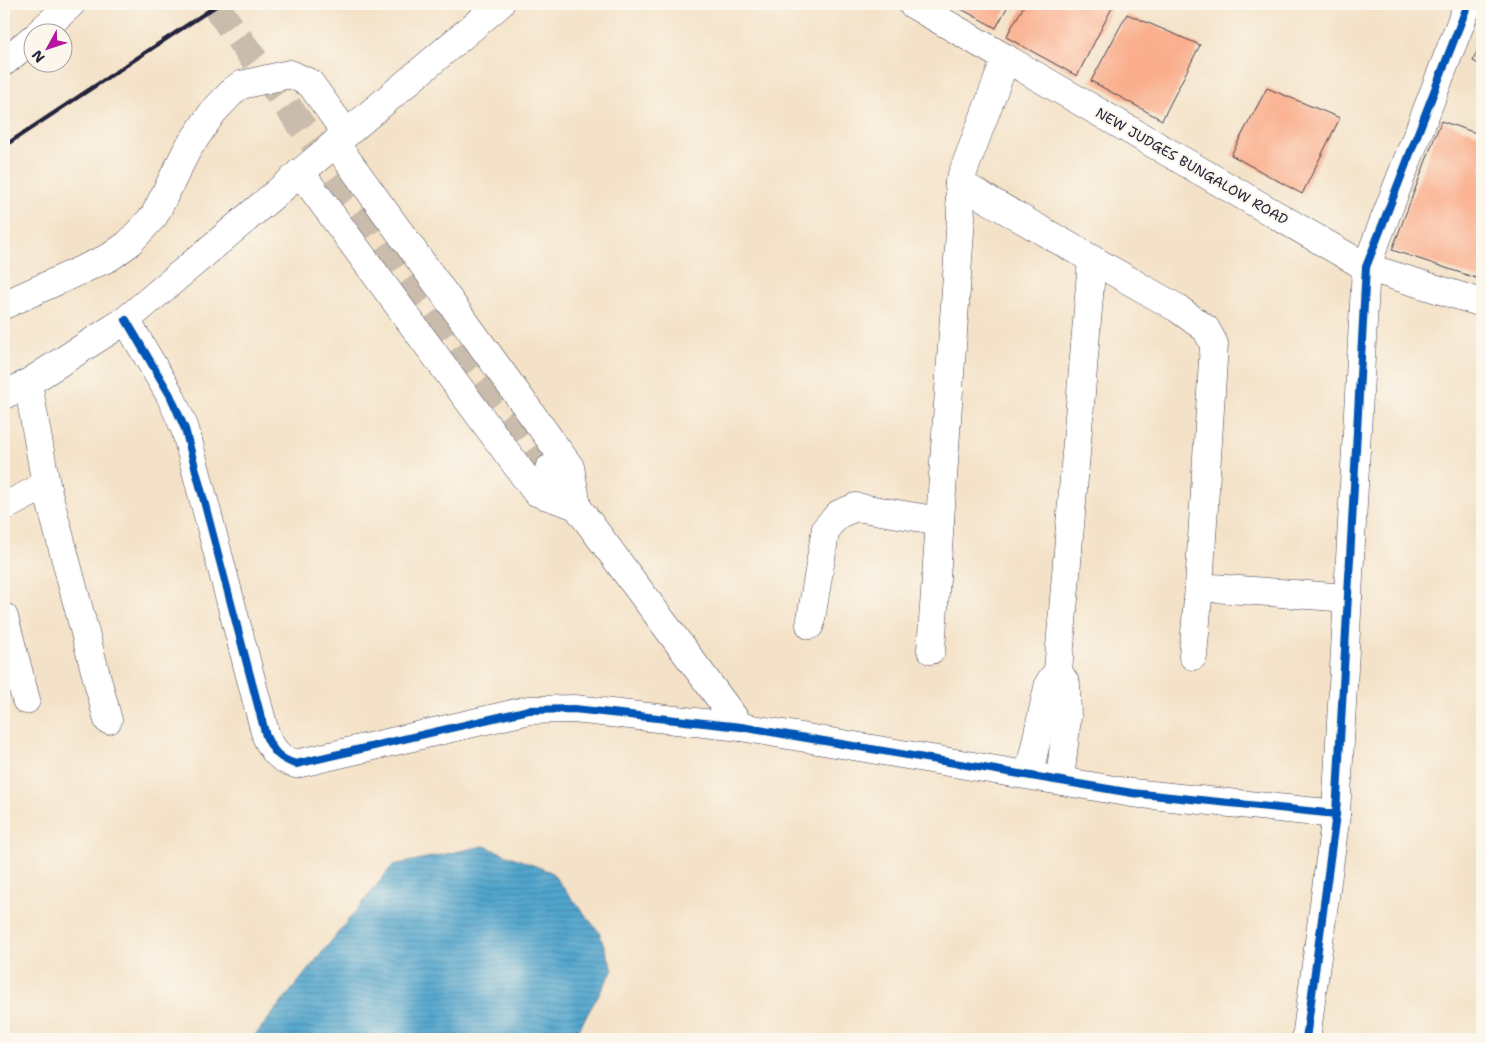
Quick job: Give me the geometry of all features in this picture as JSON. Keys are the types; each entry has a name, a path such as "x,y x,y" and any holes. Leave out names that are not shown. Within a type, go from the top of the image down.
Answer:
{"street":[{"path":"51,22 71,4"},
{"path":"4,395 28,383 126,320 500,4"},
{"name":"NEW JUDGES BUNGALOW ROAD","path":"912,4 1366,267 1482,303"},
{"path":"1306,1039 1336,814 1366,267 1468,4"},
{"path":"4,62 22,48"},
{"path":"931,650 961,217 959,183 1006,58"},
{"path":"4,306 110,257 128,244 154,216 187,150 213,112 241,86 290,74 302,77 310,83 340,138 570,467 577,506"},
{"path":"300,172 536,492 577,506"},
{"path":"959,183 1177,308 1206,329 1214,344 1193,656"},
{"path":"1029,774 1050,683 1058,671 1092,260"},
{"path":"126,320 178,409 266,736 274,753 284,761 296,764 539,710 574,709 741,727 1029,774 1132,793 1336,814"},
{"path":"28,383 46,485 108,720"},
{"path":"549,469 741,727"},
{"path":"4,507 46,485"},
{"path":"810,625 826,528 839,514 856,507 940,521"},
{"path":"1199,587 1348,598"},
{"path":"4,617 26,700"},
{"path":"1058,671 1066,684 1067,717 1060,780"}],"water":[{"path":"484,846 551,872 599,932 613,970 573,1039 252,1039 393,865"}],"building":[{"path":"952,4 1009,4 996,28"},
{"path":"1025,4 1114,4 1077,76 1006,37"},
{"path":"1127,14 1200,45 1162,120 1091,81"},
{"path":"1482,39 1482,66 1473,61"},
{"path":"1267,88 1340,118 1302,194 1231,155"},
{"path":"1441,121 1482,135 1482,280 1392,250"}],"tunnel":[{"path":"214,4 549,469"}],"railway":[{"path":"4,146 219,4"}],"cycle path":[{"path":"1306,1039 1336,814 1366,267 1468,4"},
{"path":"126,320 170,395 185,429 266,736 277,754 285,760 296,764 529,710 574,709 741,727 1132,793 1336,814"}]}
